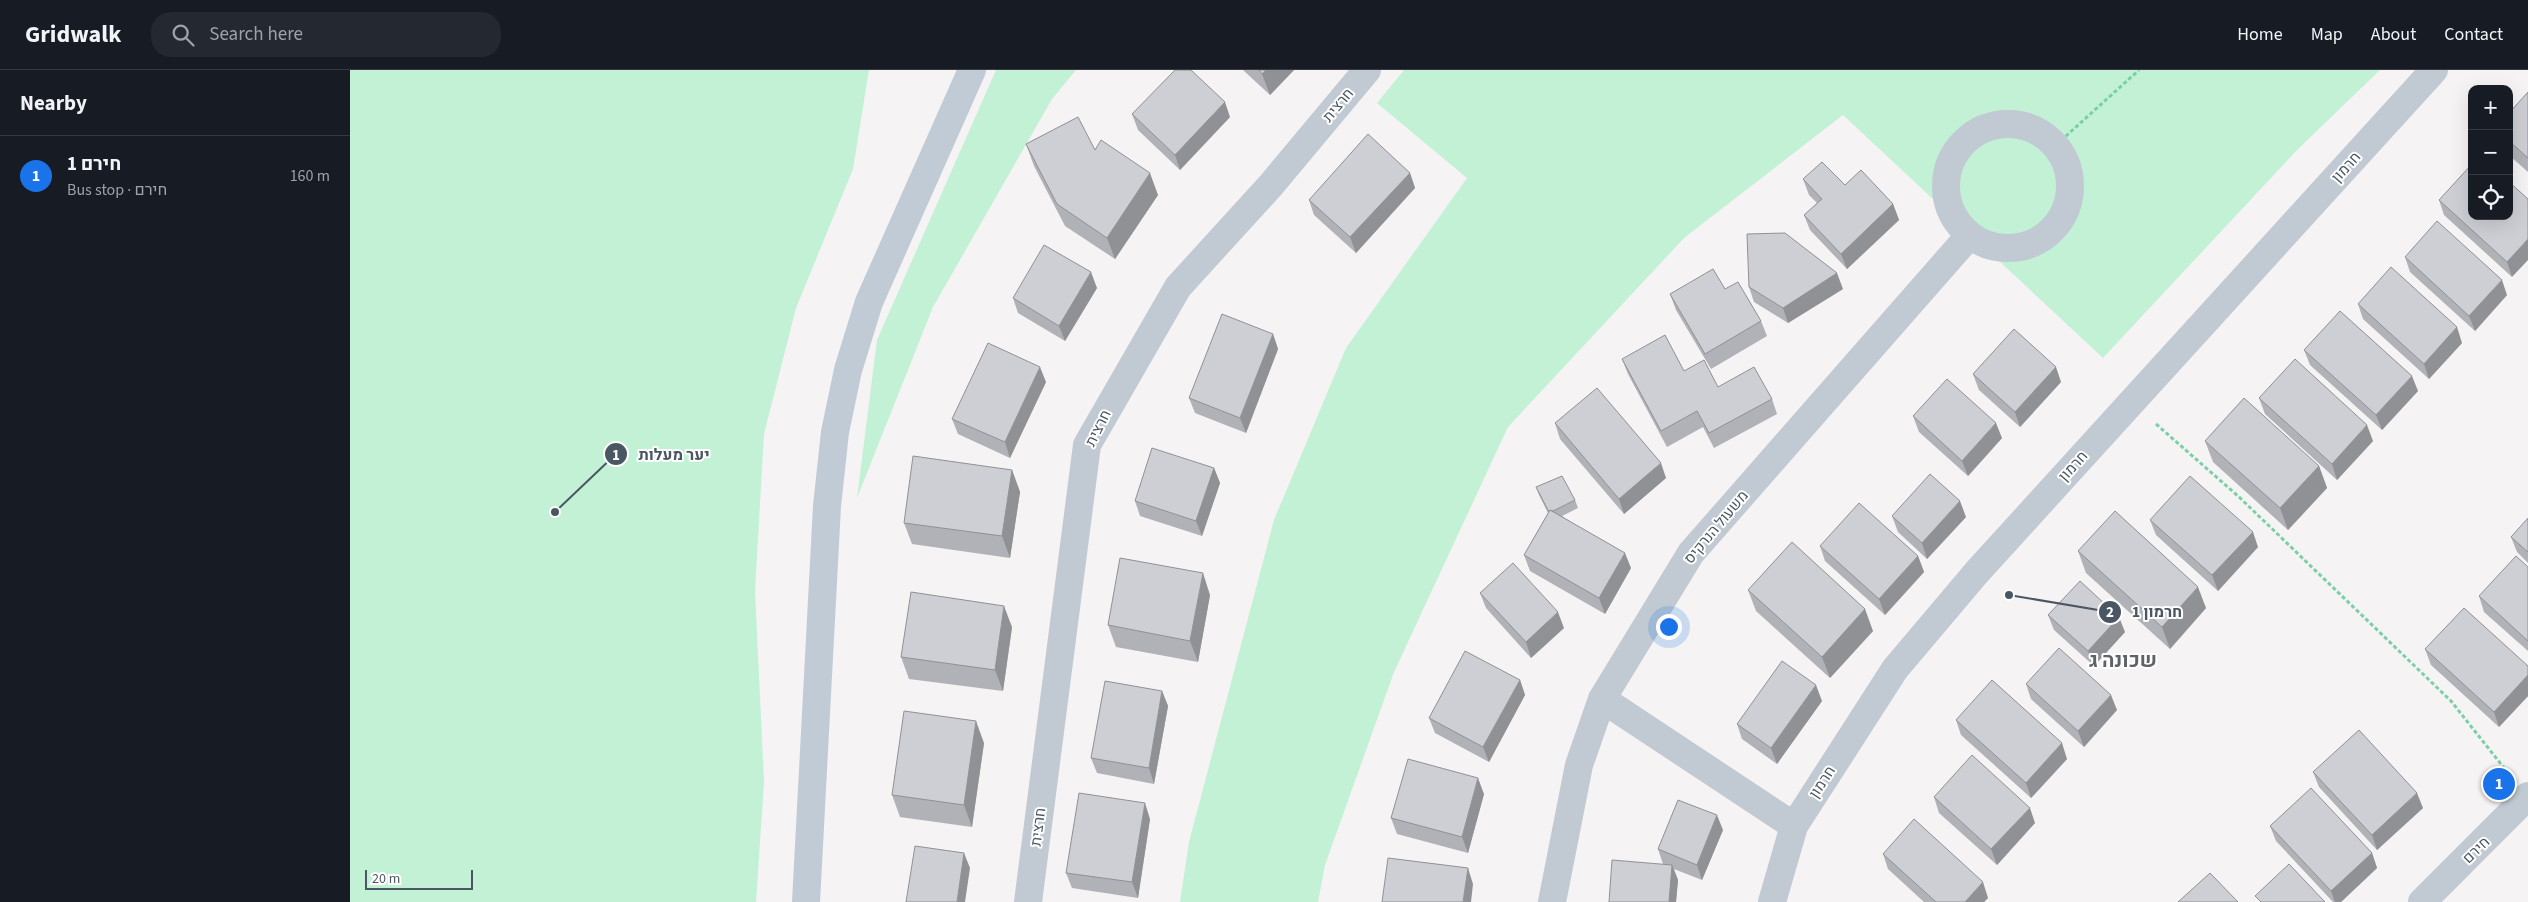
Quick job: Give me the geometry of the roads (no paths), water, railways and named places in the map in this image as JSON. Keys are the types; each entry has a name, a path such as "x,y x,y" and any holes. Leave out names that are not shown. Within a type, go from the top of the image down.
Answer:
{"main road":[{"path":"806,902 827,506 835,432 848,370 870,302 972,70"}],"street":[{"name":"חרצית","path":"1028,902 1087,445 1178,287 1271,185 1367,70"},
{"name":"חרמון","path":"1772,902 1794,826 1895,669 1976,572 2434,70"},
{"path":"2001,124 2022,124 2041,132 2056,145 2068,169 2071,183 2069,203 2060,221 2046,236 2028,246 2007,249 1987,245 1969,236 1955,220 1947,201 1946,180 1951,160 1963,142 1980,130 2001,124"},
{"name":"משעול הנרקיס","path":"1552,902 1579,764 1602,699 1691,553 1969,236"},
{"path":"1602,699 1794,826"},
{"name":"חירם","path":"2422,902 2528,797"}],"place":[{"name":"יער מעלות","path":"555,512"},
{"name":"חרמון 1","path":"2009,595"},
{"name":"חירם 1","path":"2499,784"}],"district":[{"name":"שכונה ג","path":"2123,660"}]}
